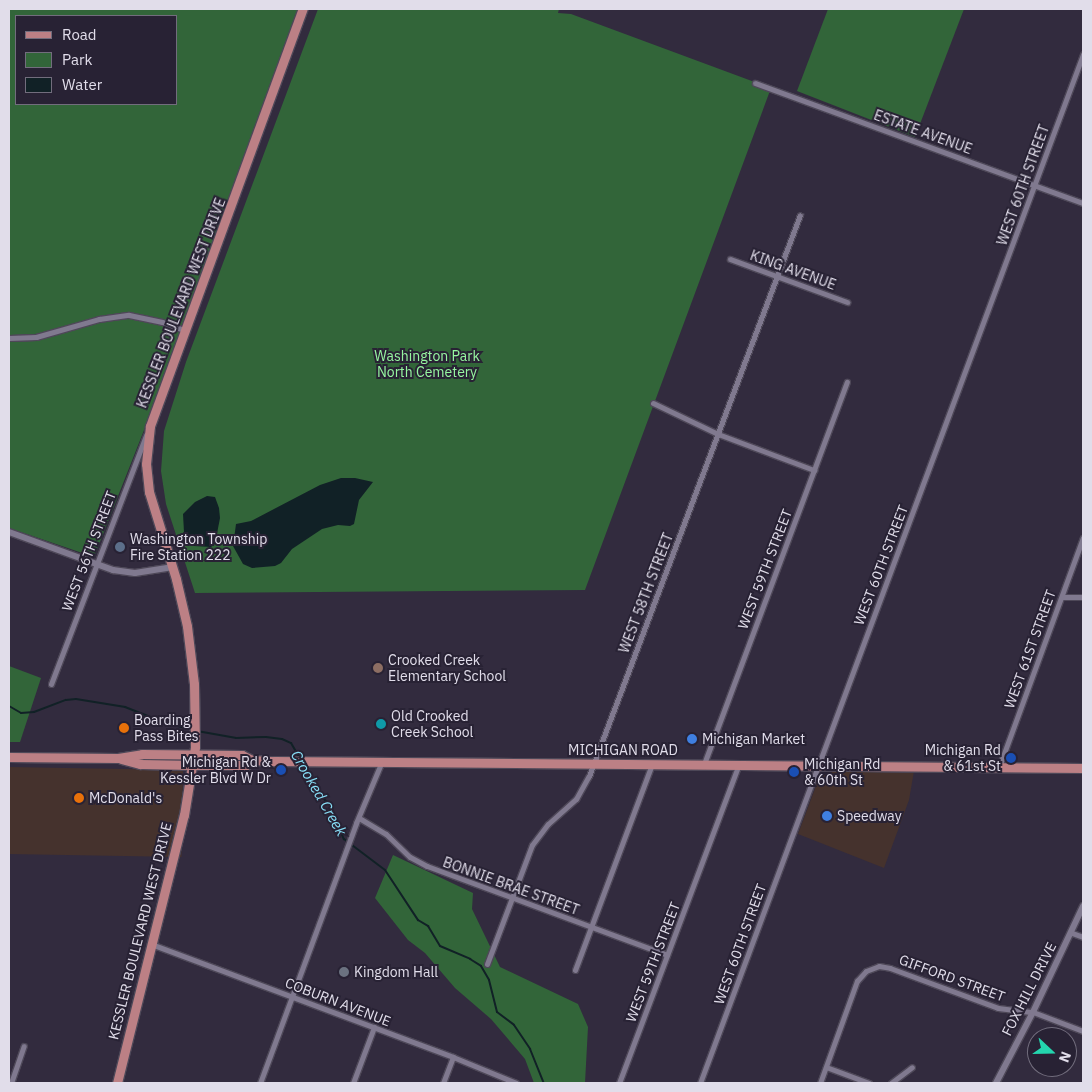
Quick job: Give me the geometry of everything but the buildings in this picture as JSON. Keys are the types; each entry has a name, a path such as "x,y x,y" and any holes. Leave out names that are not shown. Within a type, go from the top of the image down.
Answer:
{"main road":[{"name":"KESSLER BOULEVARD WEST DRIVE","path":"117,1083 184,815 195,743 191,653 182,604 149,492 146,464 150,426 184,330 232,207 303,9"},
{"name":"MICHIGAN ROAD","path":"9,757 118,758 142,754 242,755 252,760 284,761 818,764 1083,768"},
{"name":"MICHIGAN ROAD","path":"118,758 140,764 193,765 246,765 252,760"}],"street":[{"name":"WEST 60TH STREET","path":"700,1083 1083,54"},
{"name":"ESTATE AVENUE","path":"755,82 1083,203"},
{"name":"WEST 58TH STREET","path":"487,964 535,840 548,824 576,799 594,764 800,215"},
{"name":"KING AVENUE","path":"730,259 847,302"},
{"path":"9,338 36,337 99,318 128,315 162,322 184,330"},
{"name":"WEST 59TH STREET","path":"704,764 847,382"},
{"path":"653,403 718,434 814,470"},
{"name":"WEST 56TH STREET","path":"50,684 150,426"},
{"path":"9,532 96,565 119,571 135,573 172,567"},
{"name":"WEST 61ST STREET","path":"999,767 1083,538"},
{"path":"1062,597 1083,597"},
{"path":"260,1083 346,850 382,761"},
{"path":"575,970 652,764"},
{"name":"WEST 59TH STREET","path":"619,1083 740,764"},
{"name":"BONNIE BRAE STREET","path":"358,820 386,834 419,862 667,955"},
{"name":"FOX HILL DRIVE","path":"996,1083 1072,933 1083,906"},
{"path":"1072,933 1083,937"},
{"name":"COBURN AVENUE","path":"151,944 453,1057 516,1083"},
{"name":"GIFFORD STREET","path":"826,1067 857,981 870,968 888,967 998,1008 1033,1012 1083,1031"},
{"path":"353,1083 374,1027"},
{"path":"11,1083 24,1046"},
{"path":"443,1083 453,1057"},
{"path":"820,1083 826,1067 869,1083"},
{"path":"891,1083 912,1067"}],"shaded area":[{"path":"9,767 183,770 181,857 9,854"},
{"path":"822,770 914,771 909,800 884,868 798,834"}],"green space":[{"path":"9,9 303,9 232,207 94,557 9,528"},
{"name":"Washington Park North Cemetery","path":"318,9 559,9 558,13 571,14 771,88 585,590 195,593 166,504 161,471 164,431 186,362"},
{"path":"828,9 964,9 915,137 797,91"},
{"path":"9,666 41,678 20,742 9,742"},
{"path":"393,855 473,893 472,909 500,967 578,1004 588,1027 585,1083 534,1083 525,1059 491,1019 455,988 425,953 408,940 375,898"}],"water":[{"path":"341,478 355,478 373,482 359,500 354,524 322,529 292,549 281,563 275,566 252,568 243,564 233,546 236,524 251,521 320,485"},
{"path":"207,496 215,497 219,508 220,518 215,544 211,547 194,546 187,541 184,532 183,514 195,502"}],"waterway":[{"path":"217,536 233,538"},
{"name":"Crooked Creek","path":"9,706 21,713 34,712 66,700 76,699 125,707 163,722 192,730"},
{"name":"Crooked Creek","path":"197,731 236,738 266,737 282,739 291,743 299,757"},
{"name":"Crooked Creek","path":"303,764 313,788 330,805 344,839 385,870 418,920 428,926 440,946 481,966 489,980 497,1012 514,1025 530,1049 544,1083"}],"place":[{"name":"Washington Township Fire Station 222","path":"120,547"},
{"name":"Crooked Creek Elementary School","path":"378,668"},
{"name":"Old Crooked Creek School","path":"381,724"},
{"name":"Boarding Pass Bites","path":"124,728"},
{"name":"Michigan Market","path":"692,739"},
{"name":"Michigan Rd & 61st St","path":"1011,758"},
{"name":"Michigan Rd & Kessler Blvd W Dr","path":"281,770"},
{"name":"Michigan Rd & 60th St","path":"794,772"},
{"name":"McDonald's","path":"79,798"},
{"name":"Speedway","path":"827,816"},
{"name":"Kingdom Hall","path":"344,972"}]}
